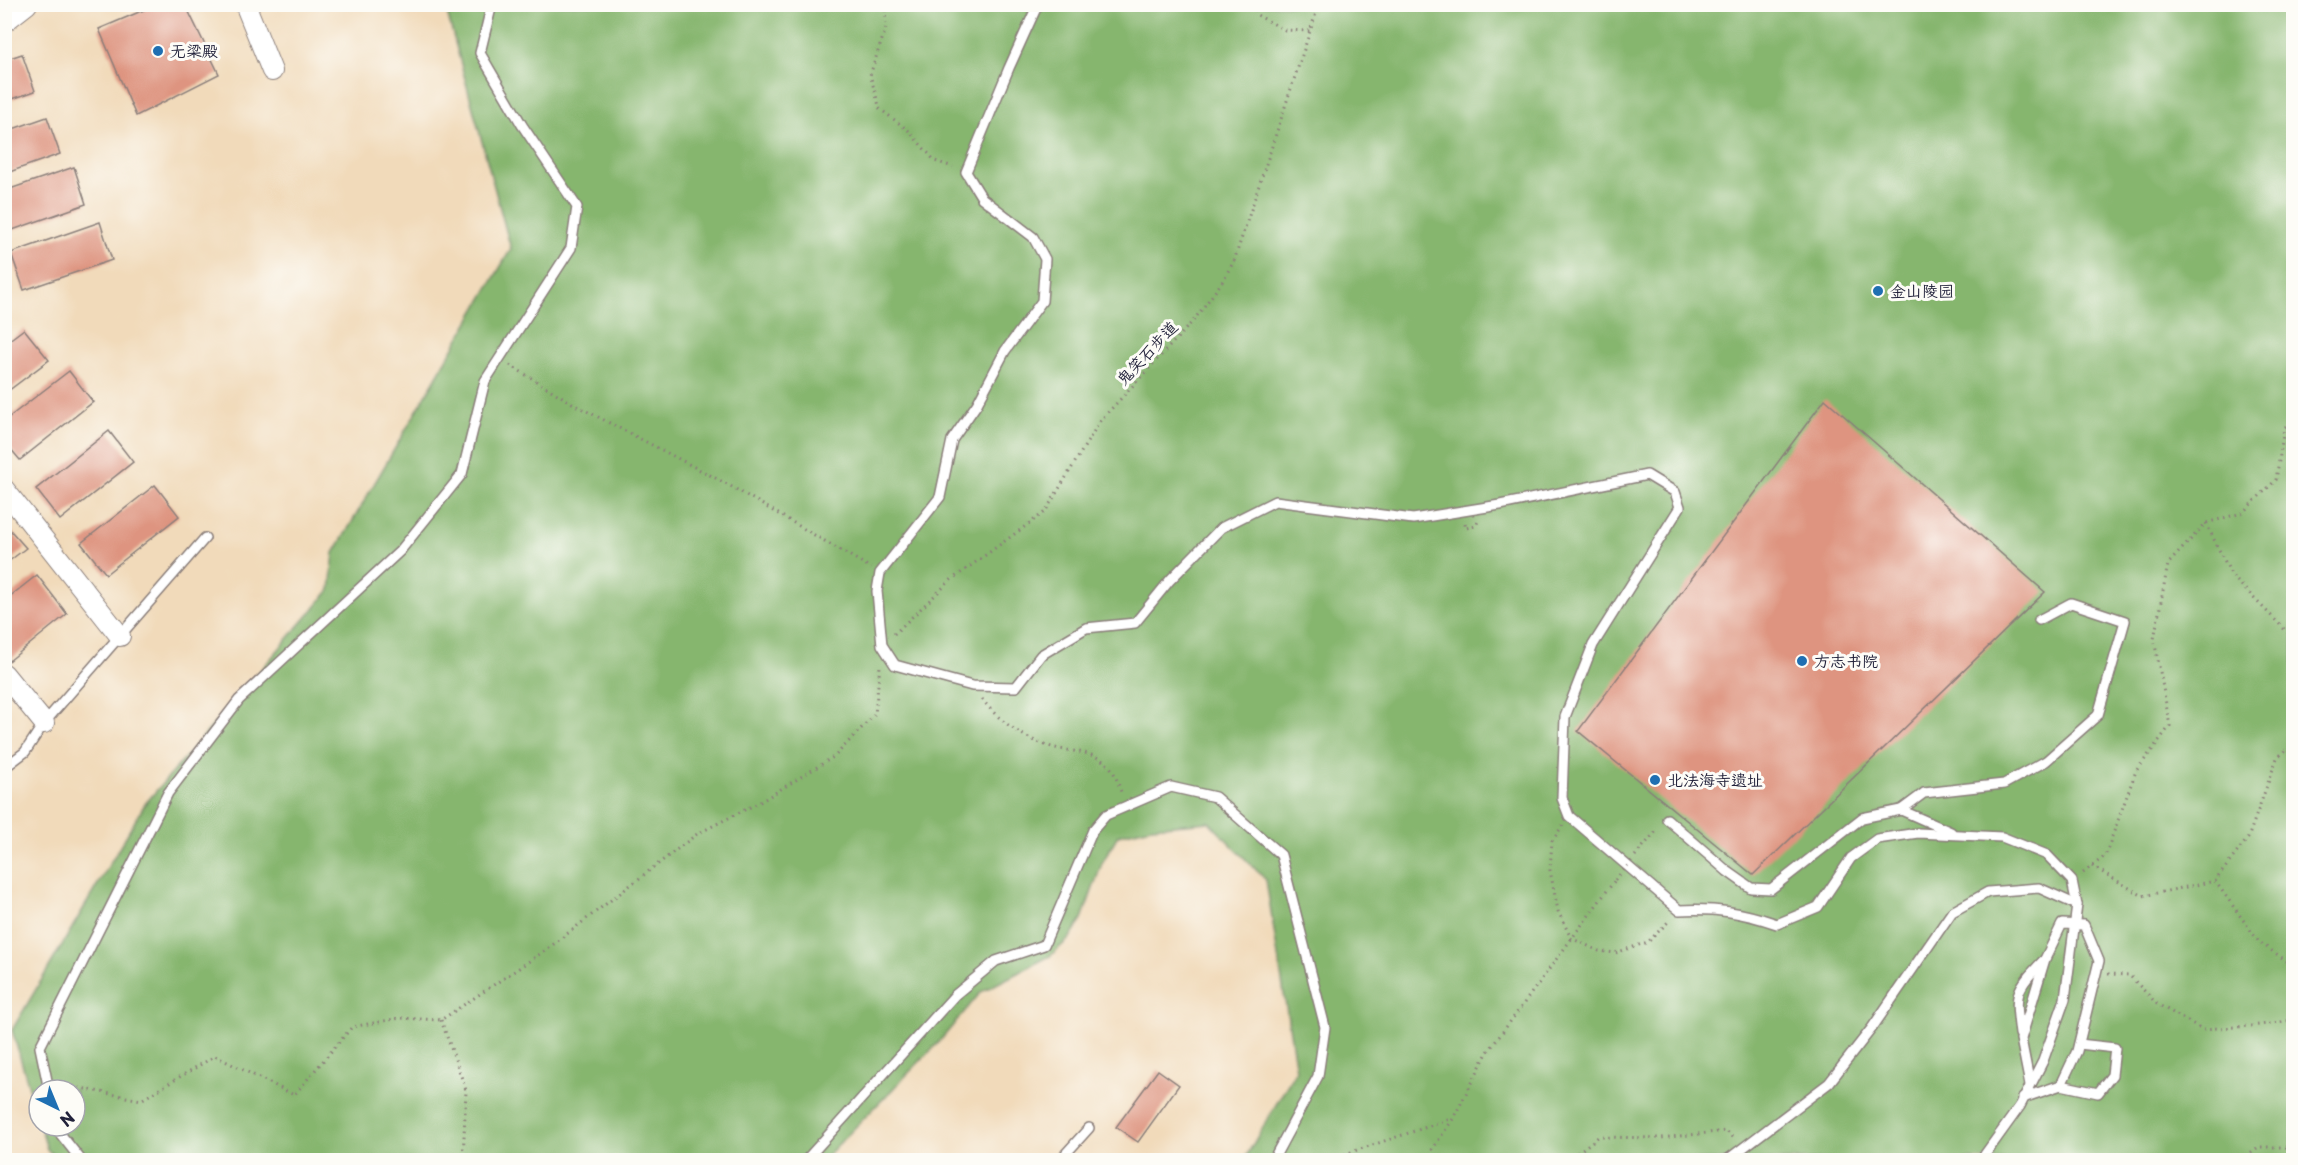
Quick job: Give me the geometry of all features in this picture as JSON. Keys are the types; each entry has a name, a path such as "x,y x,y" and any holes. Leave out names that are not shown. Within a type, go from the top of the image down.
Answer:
{"street":[{"path":"4,22 27,4"},
{"path":"245,4 272,71"},
{"path":"4,489 120,636"},
{"path":"4,674 44,723"}],"lane":[{"path":"46,1078 40,1047 168,793 239,700 400,550 462,474 485,381 571,248 577,207 522,126 480,53 492,4"},
{"path":"1038,4 966,172 982,198 1033,237 1045,259 1042,301 1005,351 977,404 952,440 940,496 880,573 877,591 882,645 895,664 972,686 1016,687 1041,655 1086,628 1135,623 1170,580 1221,528 1275,501 1413,519 1500,505 1647,475 1675,492 1680,507 1593,645 1564,717 1562,798 1569,816 1679,910 1711,908 1748,914 1777,924 1818,907 1851,858 1876,839 1918,833 2002,837 2047,855 2072,881 2077,905 2065,999 2043,1061 2023,1098 1981,1161"},
{"path":"4,768 25,752 44,723 205,538"},
{"path":"1667,819 1727,871 1751,888 1771,890 1862,818 1901,810 1924,793 2004,784 2046,761 2098,715 2125,621 2071,603 2039,620"},
{"path":"806,1161 955,995 996,961 1044,945 1093,830 1106,815 1171,787 1215,797 1281,855 1325,1027 1318,1076 1273,1161"},
{"path":"1901,810 1957,835"},
{"path":"1727,1161 1829,1083 1872,1028 1952,912 1988,892 2038,888 2077,905"},
{"path":"2020,1039 2044,959 2062,924 2084,925 2099,961 2079,1044 2061,1085"},
{"path":"2030,1085 2020,1039 2016,1002 2022,982 2044,959"},
{"path":"2023,1098 2061,1085 2098,1093 2112,1076 2115,1048 2079,1044"},
{"path":"1060,1161 1089,1128"},
{"path":"63,1138 81,1161"}],"path":[{"path":"885,4 886,28 870,75 880,109 908,130 934,161 966,172"},
{"path":"1254,4 1257,15 1285,30 1310,31"},
{"name":"鬼笑石步道","path":"882,645 951,580 1045,512 1100,421 1194,320 1222,282 1234,261 1319,4"},
{"path":"501,358 577,406 687,462 880,573"},
{"path":"2072,881 2105,856 2136,771 2170,726 2154,639 2168,564 2206,523 2242,513 2276,480 2284,428 2294,419"},
{"path":"2206,523 2232,576 2294,639"},
{"path":"87,1092 141,1100 215,1056 294,1095 352,1027 400,1018 441,1020 546,950 697,834 760,802 835,756 875,714 882,645"},
{"path":"972,686 994,714 1022,734 1059,749 1084,751 1110,766 1126,805"},
{"path":"2092,866 2143,896 2215,881 2248,838 2277,758 2294,743"},
{"path":"1569,816 1552,841 1550,870 1558,911 1571,938 1599,951 1615,953 1648,942 1679,910"},
{"path":"1425,1161 1453,1119 1487,1053 1615,880 1667,819"},
{"path":"2215,881 2259,942 2294,966"},
{"path":"2096,973 2129,975 2157,1004 2202,1029 2252,1026 2294,1020"},
{"path":"441,1020 466,1090 463,1161"},
{"path":"1327,1161 1453,1119"},
{"path":"1568,1161 1598,1137 1661,1137 1726,1131 1746,1146"},
{"path":"2241,1161 2260,1147 2294,1147"}],"green space":[{"path":"445,5 2293,5 2293,1160 1244,1160 1296,1070 1266,880 1209,822 1151,827 1118,835 1102,863 1082,919 1069,939 1050,956 981,992 939,1042 823,1160 58,1160 47,1149 44,1138 87,1138 87,1078 27,1078 27,1081 12,1030 145,804 330,590 334,553 511,249"}],"building":[{"name":"无梁殿","path":"158,4 185,4 219,74 136,116 99,29"},
{"path":"22,54 35,91 4,102 4,60"},
{"path":"47,117 60,154 4,174 4,132"},
{"path":"74,167 86,204 4,233 4,191"},
{"path":"100,222 112,260 24,290 11,253"},
{"path":"24,329 49,360 4,394 4,344"},
{"path":"69,371 93,402 20,460 4,441 4,421"},
{"name":"方志书院","path":"1825,399 2045,592 1753,875 1578,731"},
{"path":"109,431 133,462 60,520 36,489"},
{"path":"155,485 179,516 106,574 81,543"},
{"path":"4,523 26,548 4,565"},
{"path":"37,575 67,614 9,661 4,654 4,601"},
{"path":"1158,1070 1179,1085 1138,1142 1116,1127"}],"place":[{"name":"无梁殿","path":"158,51"},
{"name":"金山陵园","path":"1878,291"},
{"name":"方志书院","path":"1802,661"},
{"name":"北法海寺遗址","path":"1655,780"}]}
